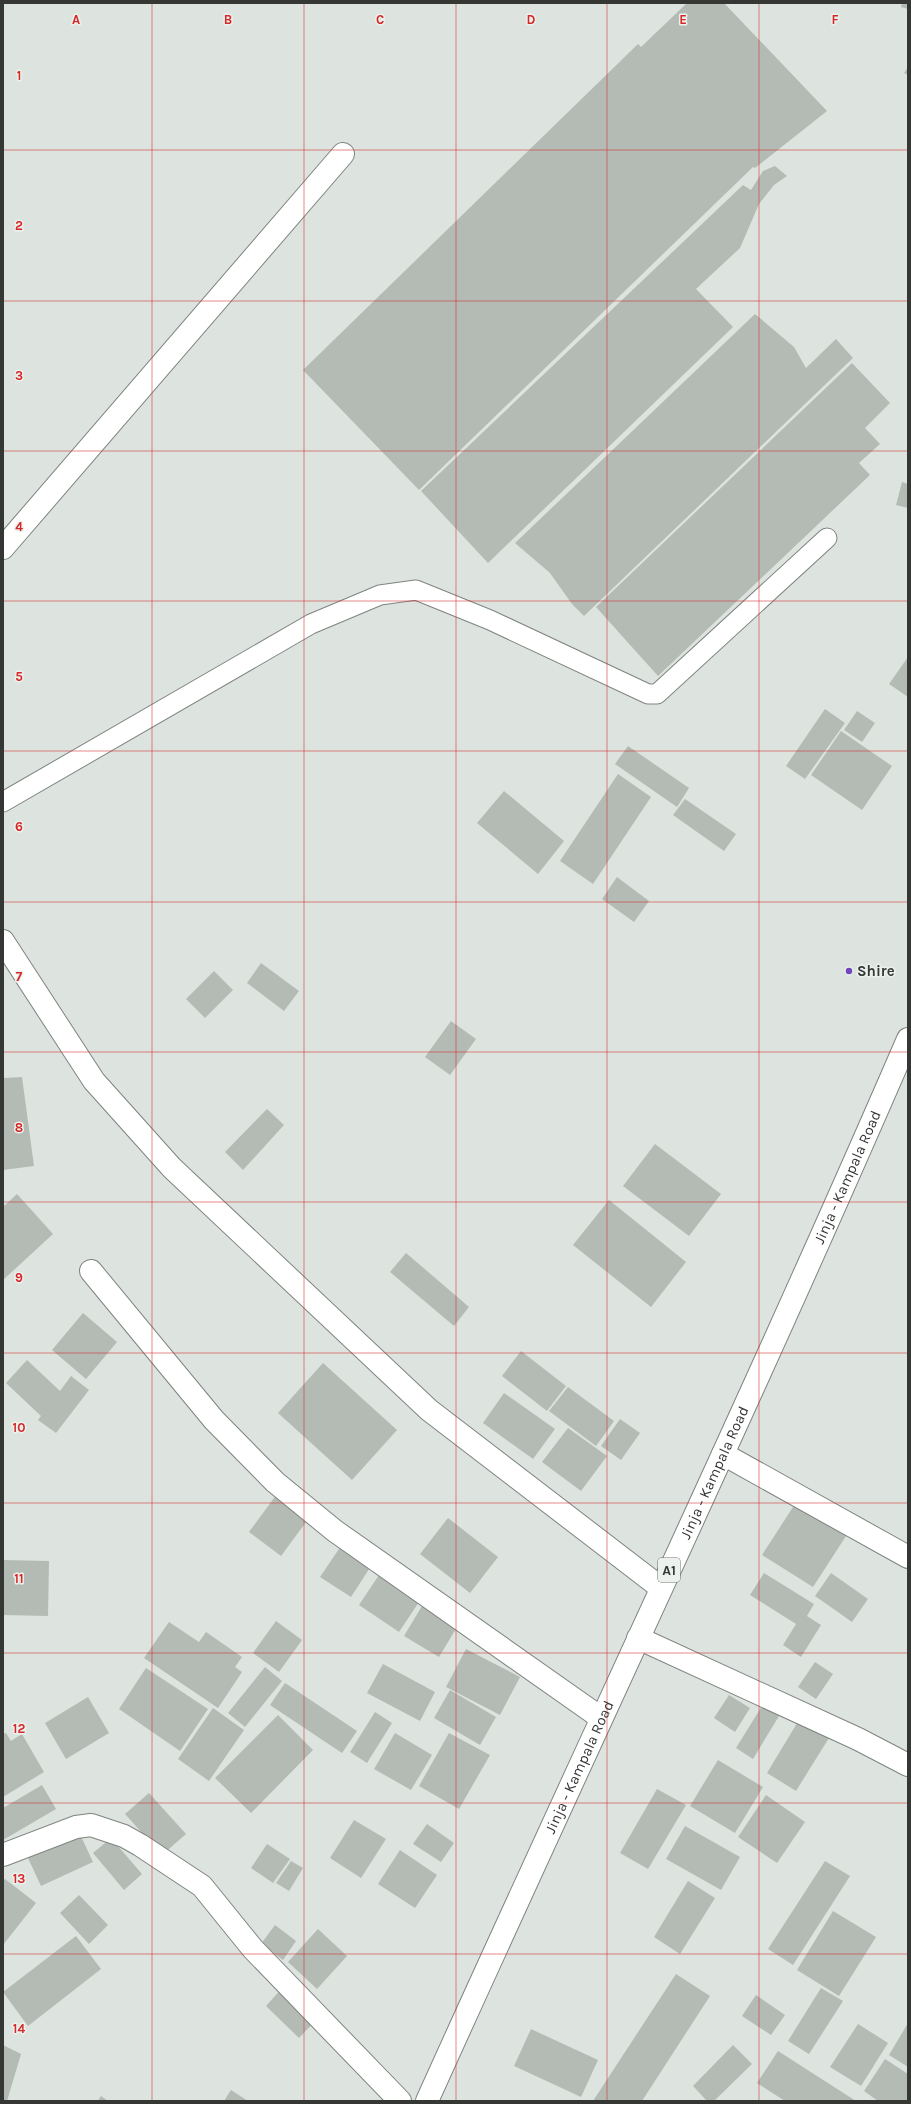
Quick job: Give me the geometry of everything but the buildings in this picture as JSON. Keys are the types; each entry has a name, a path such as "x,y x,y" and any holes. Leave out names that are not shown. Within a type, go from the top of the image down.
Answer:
{"main road":[{"path":"3,548 343,154"},
{"path":"3,941 94,1080 172,1168 429,1410 661,1588"},
{"name":"Jinja - Kampala Road","path":"428,2101 601,1718 903,1064 908,1039"},
{"path":"91,1271 214,1420 275,1482 335,1531 601,1718"},
{"path":"723,1454 908,1557"},
{"path":"638,1638 858,1739 908,1765"},
{"path":"3,1854 76,1827 91,1825 124,1836 140,1845 202,1886 216,1901 253,1949 400,2101"}],"lane":[{"path":"3,802 311,624 380,596 416,590 490,620 648,694 656,694 827,538"}],"place":[{"name":"Shire","path":"849,971"}]}
